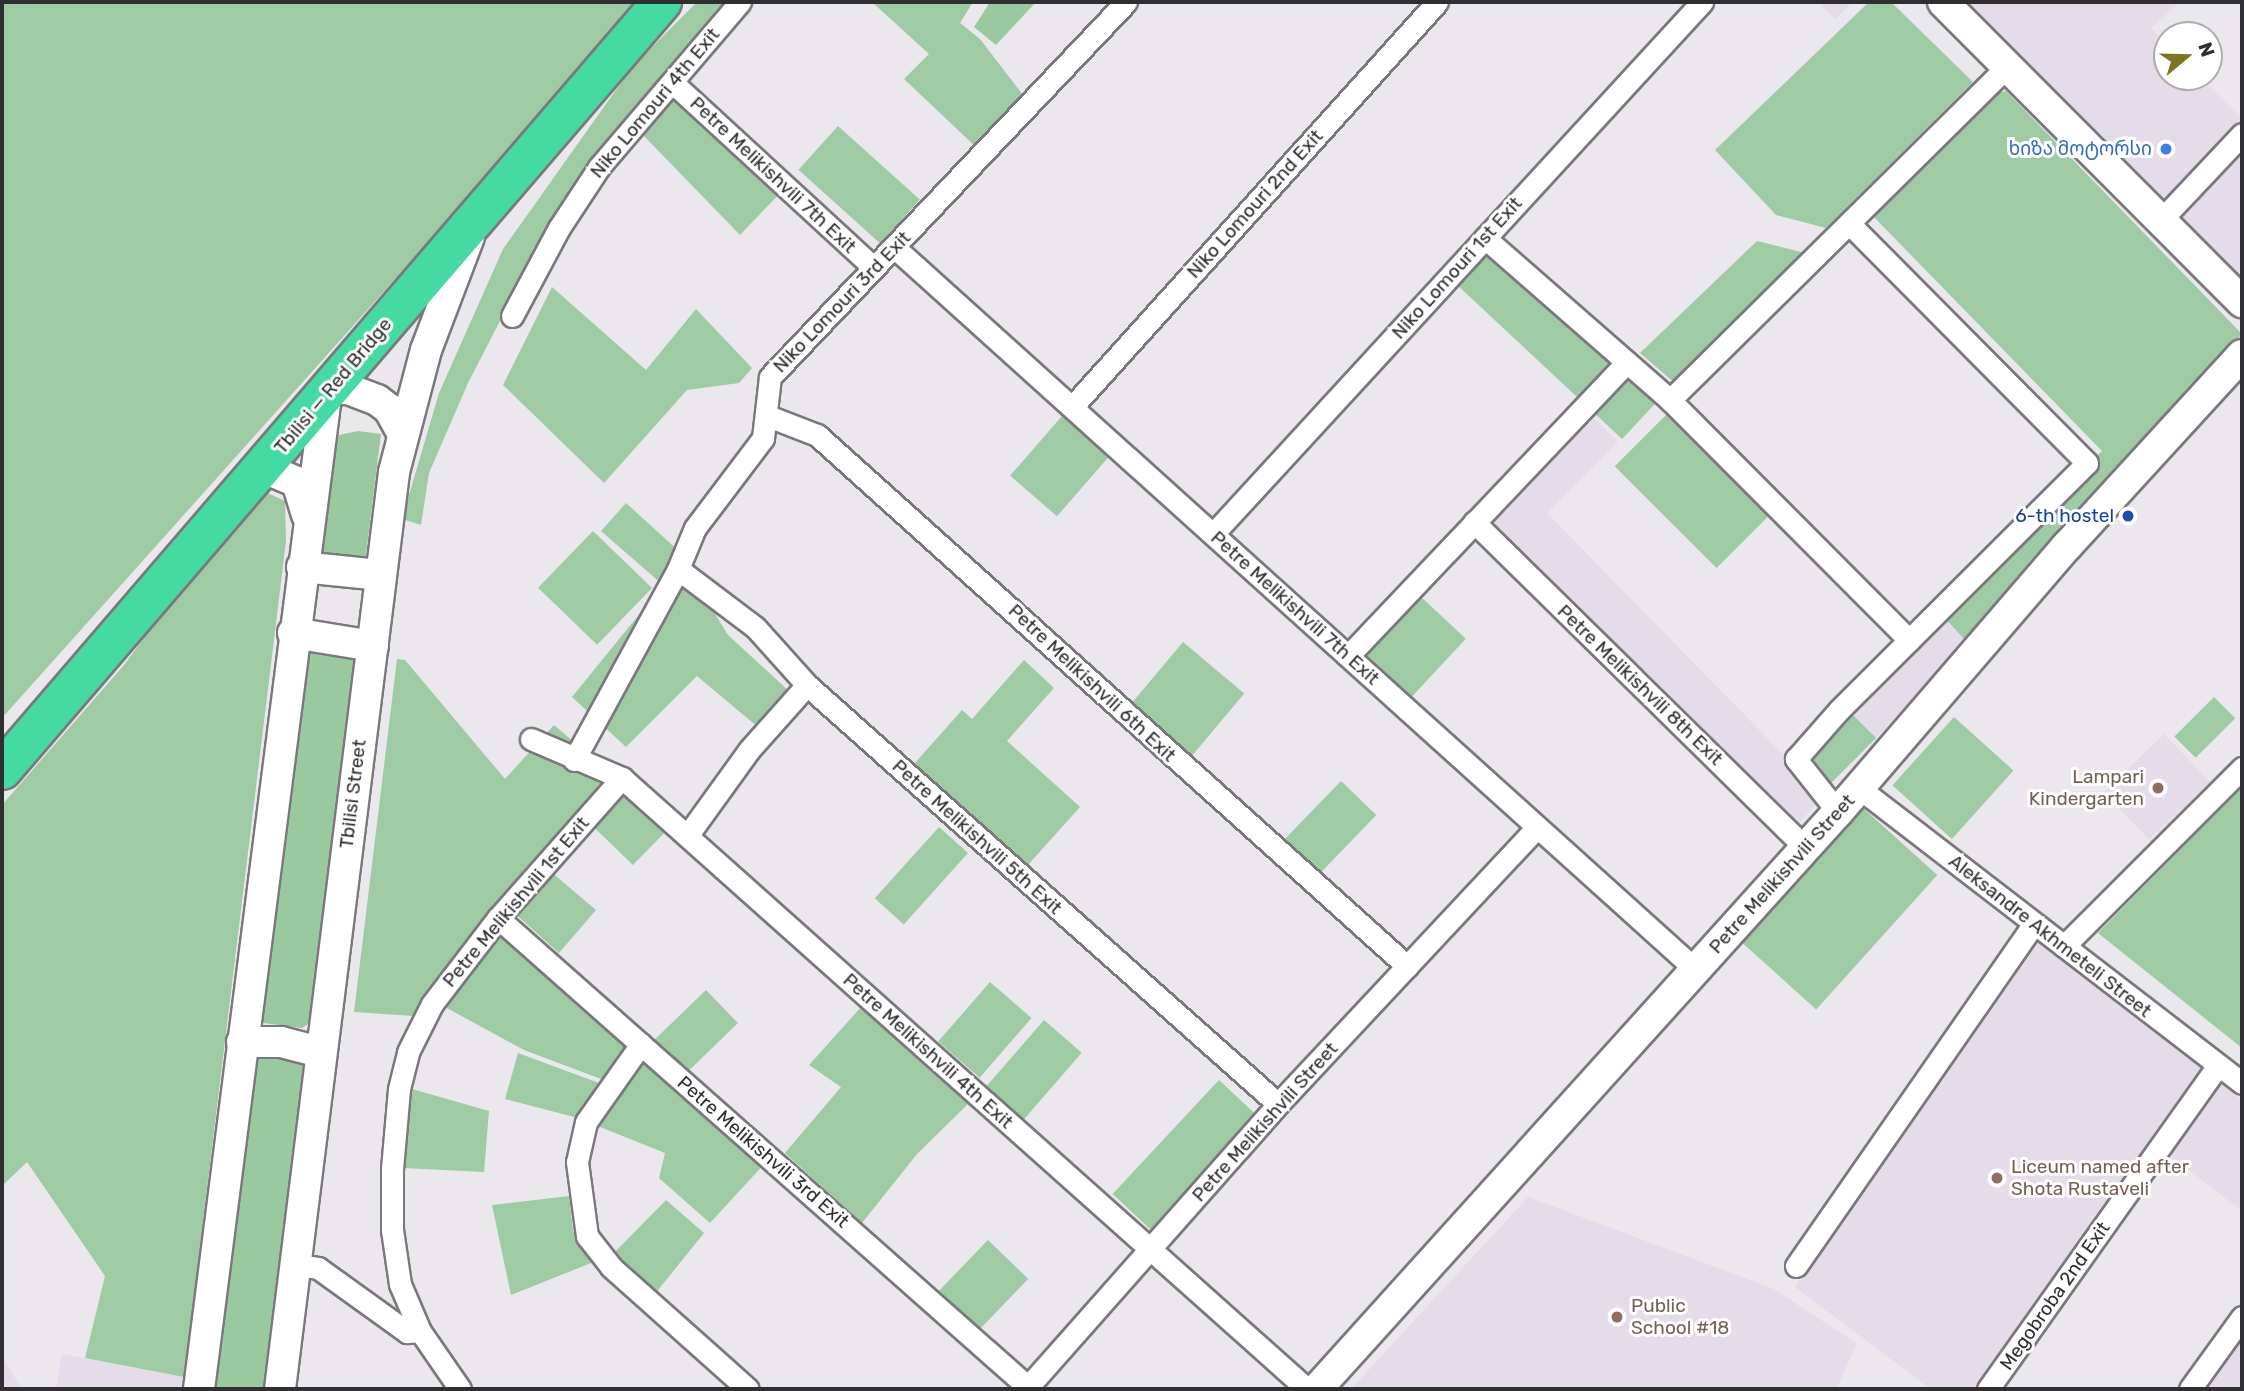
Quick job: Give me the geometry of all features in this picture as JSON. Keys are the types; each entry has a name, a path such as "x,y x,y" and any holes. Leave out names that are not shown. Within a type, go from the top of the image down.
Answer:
{"highway":[{"name":"Tbilisi — Red Bridge","path":"2,770 329,393 480,212 662,2"}],"main road":[{"path":"1943,2 2242,302"},
{"name":"Tbilisi Street","path":"280,1389 297,1265 323,1022 373,646 379,575 402,432 426,350 480,212"},
{"name":"Petre Melikishvili Street","path":"1317,1389 1859,789 2067,546 2242,355"},
{"path":"199,1389 293,634 329,393 348,388 377,400 389,409 402,432"},
{"path":"257,476 271,471 297,482 309,520"},
{"path":"302,567 379,575"},
{"path":"293,634 373,646"},
{"path":"244,1029 283,1023 323,1022"},
{"path":"244,1029 320,1052"}],"street":[{"name":"Niko Lomouri 4th Exit","path":"512,316 558,228 598,167 740,2"},
{"name":"Niko Lomouri 3rd Exit","path":"574,760 677,569 695,528 763,438 768,416 770,377 1126,2"},
{"name":"Niko Lomouri 2nd Exit","path":"1072,407 1437,2"},
{"name":"Niko Lomouri 1st Exit","path":"1213,534 1702,2"},
{"path":"1670,400 2007,66"},
{"name":"Petre Melikishvili 7th Exit","path":"673,83 874,268"},
{"path":"2161,220 2242,134"},
{"path":"1838,811 1796,759 1909,640 2087,463 1849,223"},
{"path":"1485,238 1670,400 1909,640"},
{"name":"Petre Melikishvili 7th Exit","path":"894,247 1696,970"},
{"path":"1348,656 1627,362"},
{"name":"Petre Melikishvili 6th Exit","path":"768,416 817,435 1407,966"},
{"name":"Petre Melikishvili 8th Exit","path":"1474,522 1806,848"},
{"name":"Petre Melikishvili 5th Exit","path":"677,569 755,627 807,685 1278,1104"},
{"path":"687,836 749,750 807,685"},
{"name":"Petre Melikishvili 4th Exit","path":"531,739 574,760 622,778 1307,1389"},
{"path":"2064,946 2242,768"},
{"name":"Petre Melikishvili 1st Exit","path":"460,1389 420,1331 400,1284 392,1230 392,1169 399,1089 408,1052 432,1004 498,918 622,778"},
{"name":"Aleksandre Akhmeteli Street","path":"1859,789 2242,1083"},
{"name":"Petre Melikishvili Street","path":"1027,1388 1152,1251 1278,1104 1537,827"},
{"name":"Petre Melikishvili 3rd Exit","path":"498,918 1027,1388"},
{"path":"1796,1266 2034,923"},
{"path":"641,1044 586,1122 577,1162 587,1236 611,1267 748,1389"},
{"name":"Megobroba 2nd Exit","path":"1989,1389 2218,1065"},
{"path":"297,1265 318,1268 407,1332 420,1331"},
{"path":"2190,1389 2242,1317"}],"shaded area":[{"path":"1818,2 1853,2 1835,19"},
{"path":"1960,2 2180,2 2159,21 2153,21 2153,91 2214,91 2242,119 2242,125 2168,207"},
{"path":"2242,148 2242,282 2176,217"},
{"path":"1591,415 1618,442 1547,513 1808,780 1820,800 1798,824 1782,819 1485,520"},
{"path":"1941,614 1966,641 1876,738 1845,707"},
{"name":"Lampari Kindergarten","path":"2164,734 2210,781 2149,840 2104,792"},
{"name":"Liceum named after Shota Rustaveli","path":"2034,937 2204,1069 1973,1389 1931,1389 1795,1287"},
{"path":"2215,1079 2242,1100 2242,1211 2164,1151"},
{"name":"Public School #18","path":"1528,1197 1774,1289 1857,1344 1836,1389 1351,1389"},
{"path":"2242,1327 2242,1389 2198,1389"},
{"path":"62,1354 184,1377 182,1389 56,1389"},
{"path":"2,1357 22,1389 2,1389"}],"green space":[{"path":"2,2 643,2 2,718"},
{"path":"697,2 726,2 590,161 552,220 468,383 429,473 421,525 402,519 439,393 503,249 633,66"},
{"path":"872,2 973,2 960,23 980,39 1030,104 978,149 904,79 929,54"},
{"path":"990,2 1036,2 996,45 974,27"},
{"path":"1869,2 1891,2 1973,82 1826,228 1776,215 1715,150"},
{"path":"2006,91 2242,334 1966,641 1941,614 2102,451 1871,214 1986,95"},
{"path":"677,95 782,191 740,235 643,135"},
{"path":"838,126 920,200 880,243 799,170"},
{"path":"1757,241 1809,254 1677,385 1640,353"},
{"path":"1493,246 1658,400 1622,439 1457,285"},
{"path":"552,287 646,370 696,309 752,368 739,383 687,390 604,483 503,385"},
{"path":"1672,409 1774,511 1717,568 1615,466"},
{"path":"1062,416 1109,457 1057,516 1010,476"},
{"path":"358,431 381,434 364,570 314,569 330,446 339,435"},
{"path":"263,491 285,501 286,541 184,1377 85,1358 105,1276 27,1162 2,1186 2,805 124,665 242,505"},
{"path":"626,503 703,573 709,604 728,635 790,692 759,728 697,676 626,747 572,697 663,585 601,531"},
{"path":"593,531 652,588 597,645 538,588"},
{"path":"1419,595 1466,639 1411,698 1364,654"},
{"path":"1183,642 1244,693 1191,757 1130,706"},
{"path":"311,650 354,656 358,666 310,1023 302,1028 256,1022 301,654"},
{"path":"397,659 405,660 505,779 554,725 672,825 633,865 579,813 537,860 596,910 559,953 501,901 413,1016 354,1012"},
{"path":"1024,660 1054,688 1007,741 1080,807 1027,866 914,764 962,710 972,719"},
{"path":"2214,697 2235,718 2196,758 2174,737"},
{"path":"1845,707 1876,738 1831,783 1800,752"},
{"path":"1954,717 2013,771 1952,839 1892,785"},
{"path":"1341,781 1376,815 1317,877 1281,843"},
{"path":"2242,787 2242,1048 2098,933"},
{"path":"1863,808 1937,875 1816,1009 1742,943"},
{"path":"939,827 968,853 904,924 875,898"},
{"path":"503,931 627,1045 601,1079 524,1050 445,1007"},
{"path":"990,982 1032,1018 980,1078 938,1042"},
{"path":"706,990 738,1023 685,1074 653,1041"},
{"path":"862,1006 970,1102 917,1154 862,1223 785,1153 841,1087 809,1065"},
{"path":"1044,1020 1082,1053 1024,1119 986,1086"},
{"path":"518,1053 599,1083 578,1118 505,1099"},
{"path":"261,1057 297,1058 308,1071 265,1389 208,1389 250,1066"},
{"path":"642,1059 767,1161 710,1223 659,1178 665,1153 595,1125"},
{"path":"1219,1080 1258,1116 1151,1230 1113,1194"},
{"path":"412,1089 489,1111 484,1172 404,1168"},
{"path":"569,1196 573,1230 591,1263 511,1295 492,1205"},
{"path":"666,1200 704,1233 650,1300 606,1261"},
{"path":"988,1240 1028,1279 977,1332 937,1293"}],"place":[{"name":"ხიზა მოტორსი","path":"2166,149"},
{"name":"6-th hostel","path":"2128,516"},
{"name":"Lampari Kindergarten","path":"2158,788"},
{"name":"Liceum named after Shota Rustaveli","path":"1997,1178"},
{"name":"Public School #18","path":"1617,1317"}]}
